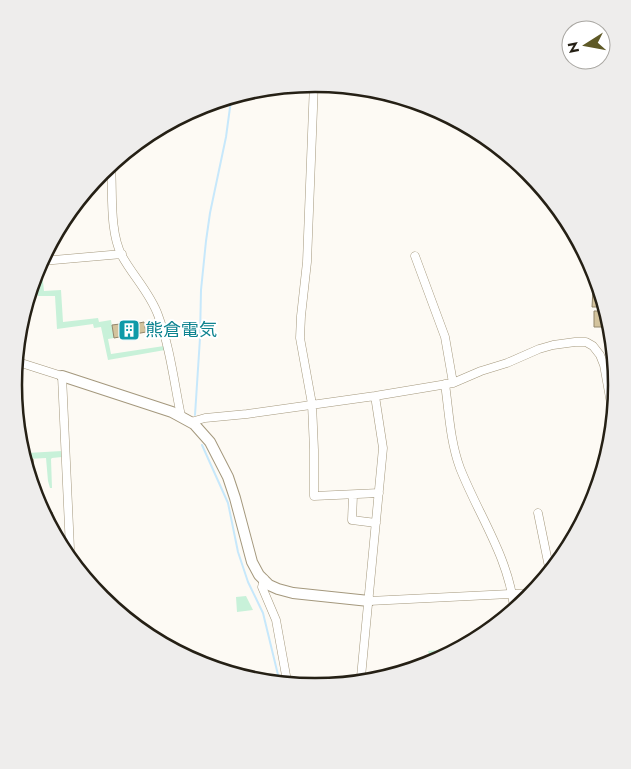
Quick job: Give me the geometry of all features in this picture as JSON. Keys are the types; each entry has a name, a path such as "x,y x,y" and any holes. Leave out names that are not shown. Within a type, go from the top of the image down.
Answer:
{"street":[{"path":"314,92 307,262 300,332 301,349 312,404 314,496 379,493"},
{"path":"112,173 114,223 122,254 140,281 158,314 182,416"},
{"path":"51,260 122,254"},
{"path":"415,256 445,337 453,448 507,574 513,601"},
{"path":"191,422 449,384 553,344 586,342 597,350 602,360 608,389"},
{"path":"23,364 182,416 191,422 210,442 228,477 252,562 269,585 285,592 369,601 521,594"},
{"path":"62,376 65,536"},
{"path":"361,674 383,448 375,396"},
{"path":"353,495 352,520 376,523"},
{"path":"538,513 549,562"},
{"path":"264,579 262,587 276,620 286,676"}],"green space":[{"path":"43,278 44,291 61,290 63,322 98,318 99,322 111,320 114,338 108,339 111,354 164,346 165,350 108,360 101,327 94,328 93,324 57,329 55,296 38,296 38,291"},
{"path":"62,451 62,457 51,459 52,488 50,488 48,481 46,458 32,459 30,453"},
{"path":"246,596 253,610 237,612 236,597"},
{"path":"438,650 438,650 429,654 428,651"}],"building":[{"path":"593,290 598,307 592,307"},
{"path":"594,311 599,311 603,327 594,327"},
{"name":"熊倉電気","path":"144,322 146,332 114,338 112,325 120,324 120,328 122,328 122,326 131,324 131,326 134,326 134,324"}],"waterway":[{"path":"195,415 201,290 206,241 230,104"},
{"path":"202,445 228,503 238,552 248,582 263,613 278,675"}],"place":[{"name":"熊倉電気","path":"129,330"}]}
